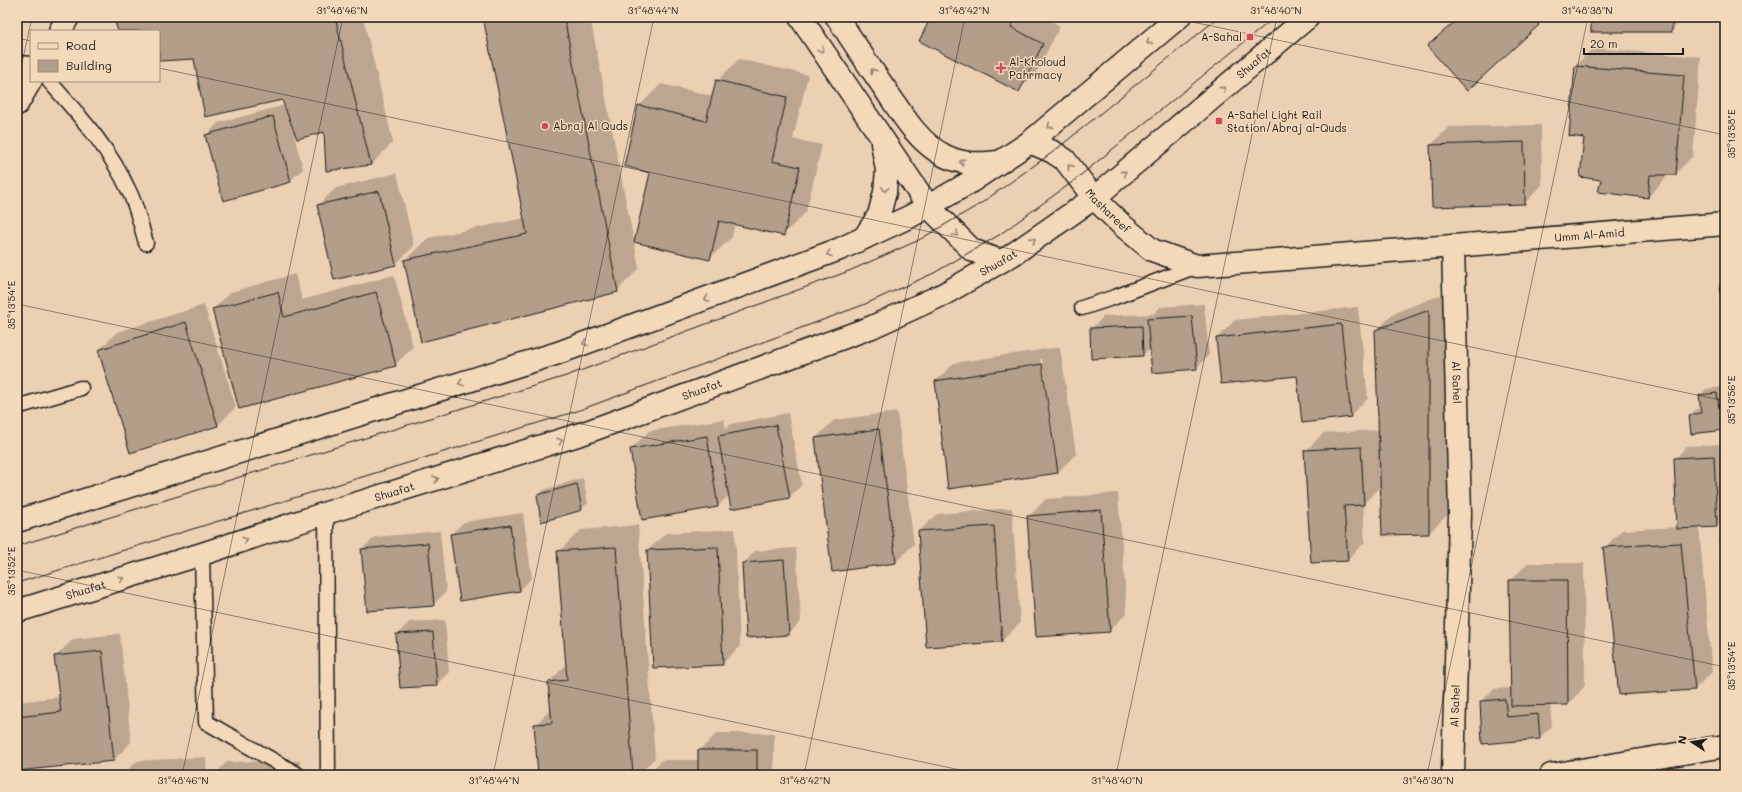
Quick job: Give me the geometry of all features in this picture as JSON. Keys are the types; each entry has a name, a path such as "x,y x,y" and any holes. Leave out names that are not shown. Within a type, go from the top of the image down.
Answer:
{"street":[{"path":"61,30 68,17"},
{"path":"800,17 928,206 972,250 1000,261"},
{"path":"837,17 908,123 931,147 945,156 960,162 976,164 1000,161"},
{"path":"17,521 558,353 840,249 928,206 967,184 1030,142 1179,17"},
{"name":"Shuafat","path":"17,611 584,433 872,327 944,294 1000,261 1094,198 1308,17"},
{"path":"17,66 30,68"},
{"path":"17,104 30,82"},
{"path":"864,238 879,216 885,192 887,170 880,136"},
{"name":"Mashareef","path":"1030,142 1053,152 1065,160 1094,198 1152,250 1197,266"},
{"name":"Umm Al-Amid","path":"1453,246 1725,224"},
{"path":"1197,266 1453,246"},
{"name":"Al Sahel","path":"1453,246 1460,514 1453,775"},
{"path":"1551,775 1725,746"}],"lane":[{"path":"50,82 86,123 106,150 129,191 146,244"},
{"path":"1082,308 1197,266"},
{"path":"17,407 81,388"},
{"path":"326,513 328,775"},
{"path":"202,554 206,722 297,774"}],"building":[{"path":"113,17 335,17 371,165 326,171 324,132 297,139 282,100 205,117 194,59 160,61 160,30 118,30"},
{"name":"Abraj Al Quds","path":"483,17 564,17 618,292 421,342 404,260 527,234"},
{"name":"Al-Kholoud Pahrmacy","path":"931,17 1016,17 1011,27 1043,44 1019,92 919,41"},
{"path":"1460,17 1532,17 1539,25 1467,91 1427,46"},
{"path":"1591,17 1672,17 1672,32 1591,32"},
{"path":"1575,66 1684,75 1676,175 1650,175 1648,198 1598,192 1601,180 1580,177 1584,138 1569,136"},
{"path":"716,80 787,97 772,161 800,167 784,236 719,221 710,260 634,242 650,173 624,166 638,105 706,121"},
{"path":"273,116 291,182 223,201 205,135"},
{"path":"1524,142 1525,204 1432,207 1430,145"},
{"path":"379,191 396,265 334,280 317,205"},
{"path":"1725,283 1725,355 1720,284"},
{"path":"278,292 284,317 376,292 396,366 239,409 212,309"},
{"path":"1429,310 1429,534 1382,535 1375,330"},
{"path":"1192,316 1197,369 1152,373 1147,319"},
{"path":"186,322 218,426 130,453 98,350"},
{"path":"1341,324 1351,417 1302,423 1297,376 1221,384 1216,338"},
{"path":"1142,326 1143,356 1091,359 1090,328"},
{"path":"1042,364 1058,473 948,489 935,381"},
{"path":"1717,393 1719,408 1725,408 1725,430 1691,434 1689,415 1701,413 1699,395"},
{"path":"776,425 790,498 731,509 718,436"},
{"path":"879,429 896,563 832,572 815,438"},
{"path":"707,436 718,507 642,520 630,449"},
{"path":"1361,447 1364,505 1344,506 1348,561 1311,563 1304,450"},
{"path":"1714,456 1717,527 1677,529 1674,458"},
{"path":"577,484 582,510 541,522 537,495"},
{"path":"1101,510 1110,632 1036,637 1027,516"},
{"path":"510,525 520,591 460,601 450,534"},
{"path":"994,526 1002,642 926,647 918,531"},
{"path":"1720,539 1725,539 1725,623"},
{"path":"428,543 434,606 367,611 361,549"},
{"path":"1681,543 1695,690 1619,695 1603,547"},
{"path":"616,547 633,775 538,775 534,724 552,723 548,682 567,680 557,551"},
{"path":"718,547 723,665 653,668 647,550"},
{"path":"784,560 789,635 746,638 742,563"},
{"path":"1509,580 1567,580 1568,705 1511,706"},
{"path":"433,632 437,686 400,688 396,634"},
{"path":"102,651 114,761 17,771 17,717 61,712 54,656"},
{"path":"1505,699 1507,717 1538,714 1540,739 1482,744 1480,701"},
{"path":"698,750 757,750 757,775 698,775"}],"tram line":[{"path":"17,546 566,376 849,271 917,241 980,204 1053,152 1219,17"},
{"path":"17,583 577,411 863,305 934,273 999,235 1071,183 1275,17"}],"place":[{"name":"A-Sahal","path":"1250,37"},
{"name":"Al-Kholoud Pahrmacy","path":"1001,68"},
{"name":"A-Sahel Light Rail Station/Abraj al-Quds","path":"1219,121"},
{"name":"Abraj Al Quds","path":"545,126"}]}
